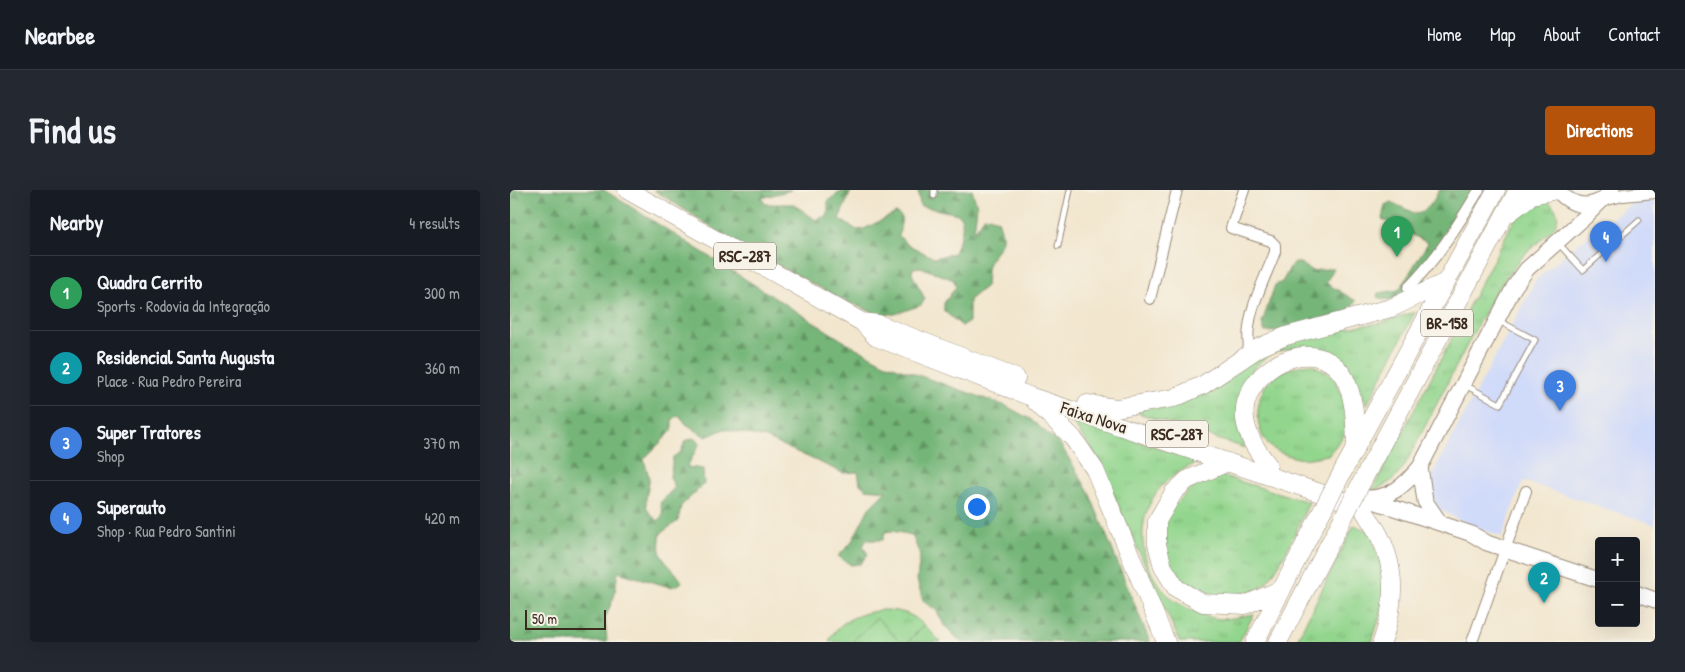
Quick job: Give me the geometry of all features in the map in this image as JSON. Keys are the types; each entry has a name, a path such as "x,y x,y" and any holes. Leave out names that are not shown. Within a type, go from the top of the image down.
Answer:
{"highway":[{"name":"Faixa Nova","path":"628,190 862,322 876,337 1029,396 1228,462 1363,502"},
{"name":"BR-158","path":"1255,642 1356,445 1496,190"},
{"name":"BR-158","path":"1278,642 1518,190"},
{"path":"1500,222 1532,195 1560,194"},
{"path":"1087,404 1116,408 1174,398 1203,385 1250,354 1286,336 1391,308 1446,282"},
{"name":"Faixa Nova","path":"862,322 878,324 1087,404 1268,465 1363,502"},
{"path":"1268,465 1255,450 1250,438 1246,403 1254,387 1266,372 1280,362 1294,357 1305,355 1319,357 1334,365 1343,376 1350,391 1356,445"},
{"path":"1029,396 1073,438 1095,470 1166,642"},
{"path":"1228,462 1187,480 1174,492 1157,521 1157,544 1163,567 1176,588 1203,603 1245,606 1282,590"},
{"path":"1363,502 1378,533 1390,567 1392,600 1382,642"}],"main road":[{"path":"1560,194 1585,206 1607,195"},
{"path":"1557,241 1568,223 1560,194"},
{"path":"1363,502 1395,491 1407,482 1420,467 1514,287 1527,269 1607,195"},
{"path":"1420,467 1425,501 1440,523"},
{"path":"1363,502 1440,523 1472,534 1487,543 1595,579"},
{"path":"1363,502 1468,542 1487,543"},
{"path":"1640,594 1655,600"}],"street":[{"path":"1150,299 1177,190"},
{"path":"1244,190 1231,228 1271,241 1275,245 1275,252 1248,324 1246,337 1250,354"},
{"path":"1408,288 1426,270 1452,235 1479,190"},
{"path":"1607,195 1655,192"},
{"path":"1472,642 1526,491"}],"lane":[{"path":"1058,246 1070,190"},
{"path":"1557,241 1583,270 1639,220"},
{"path":"1463,384 1500,404 1535,340 1496,319"}],"shaded area":[{"path":"1638,199 1655,202 1655,525 1523,481 1502,537 1459,520 1439,509 1432,499 1429,487 1435,469 1536,280 1577,244"}],"green space":[{"path":"510,190 604,190 845,342 884,363 1006,406 1030,419 1060,444 1088,490 1150,642 961,642 944,625 937,611 923,601 917,580 920,555 912,535 892,531 885,532 883,540 866,540 863,547 868,554 860,564 851,565 838,556 851,543 869,508 886,491 866,489 860,484 858,472 843,473 766,438 724,429 706,437 686,424 679,415 672,420 672,431 644,459 649,480 646,504 649,512 658,521 663,514 660,503 675,487 670,477 673,457 681,452 685,441 693,438 700,443 687,467 703,469 704,484 681,506 678,521 661,533 660,550 664,560 682,582 670,587 618,572 614,597 605,618 607,642 510,642"},
{"path":"654,190 791,190 762,198 765,204 793,204 816,220 828,215 828,201 841,192 851,191 839,219 857,230 864,229 896,213 902,217 899,236 907,244 934,258 954,253 962,228 961,218 958,214 920,206 918,190 972,190 977,206 974,232 985,216 998,220 1002,239 988,265 986,286 969,300 969,322 962,326 944,311 944,303 956,287 954,280 920,267 913,268 912,274 925,299 921,305 895,314 878,314 847,302 738,244"},
{"path":"1439,190 1474,190 1456,220 1415,273 1426,279 1403,296 1391,300 1377,297 1378,293 1399,290 1428,243 1382,219 1385,205 1391,202 1416,214 1431,205"},
{"path":"1540,196 1551,204 1557,212 1554,226 1549,233 1521,258 1492,297 1404,467 1391,482 1372,490 1521,207"},
{"path":"1293,263 1300,263 1312,271 1334,268 1326,283 1356,301 1347,312 1282,331 1265,332 1262,323 1275,285 1282,282"},
{"path":"1415,312 1367,405 1353,374 1341,359 1330,353 1316,350 1288,349 1271,355 1258,364 1248,378 1242,393 1239,411 1240,429 1245,448 1135,412 1282,343 1357,326 1381,323"},
{"path":"1311,364 1333,376 1347,406 1346,433 1328,455 1302,458 1281,453 1267,443 1260,429 1258,412 1264,388 1273,378 1288,369"},
{"path":"1069,418 1200,462 1173,476 1157,492 1146,513 1143,545 1153,576 1173,600 1187,608 1220,619 1254,614 1239,642 1180,642 1094,452"},
{"path":"1222,476 1309,502 1279,565 1263,585 1256,590 1241,594 1194,594 1172,568 1163,547 1162,525 1170,510 1194,486 1208,479"},
{"path":"1354,525 1370,532 1385,574 1383,606 1372,642 1296,642"},
{"path":"882,610 905,613 924,625 908,642 829,642 833,634 844,623 866,613"},
{"path":"877,618 898,640 895,642 852,642"},
{"path":"924,625 941,642 908,642"}],"place":[{"name":"Quadra Cerrito","path":"1397,257"},
{"name":"Superauto","path":"1606,262"},
{"name":"Super Tratores","path":"1560,411"},
{"name":"Residencial Santa Augusta","path":"1544,603"}]}
